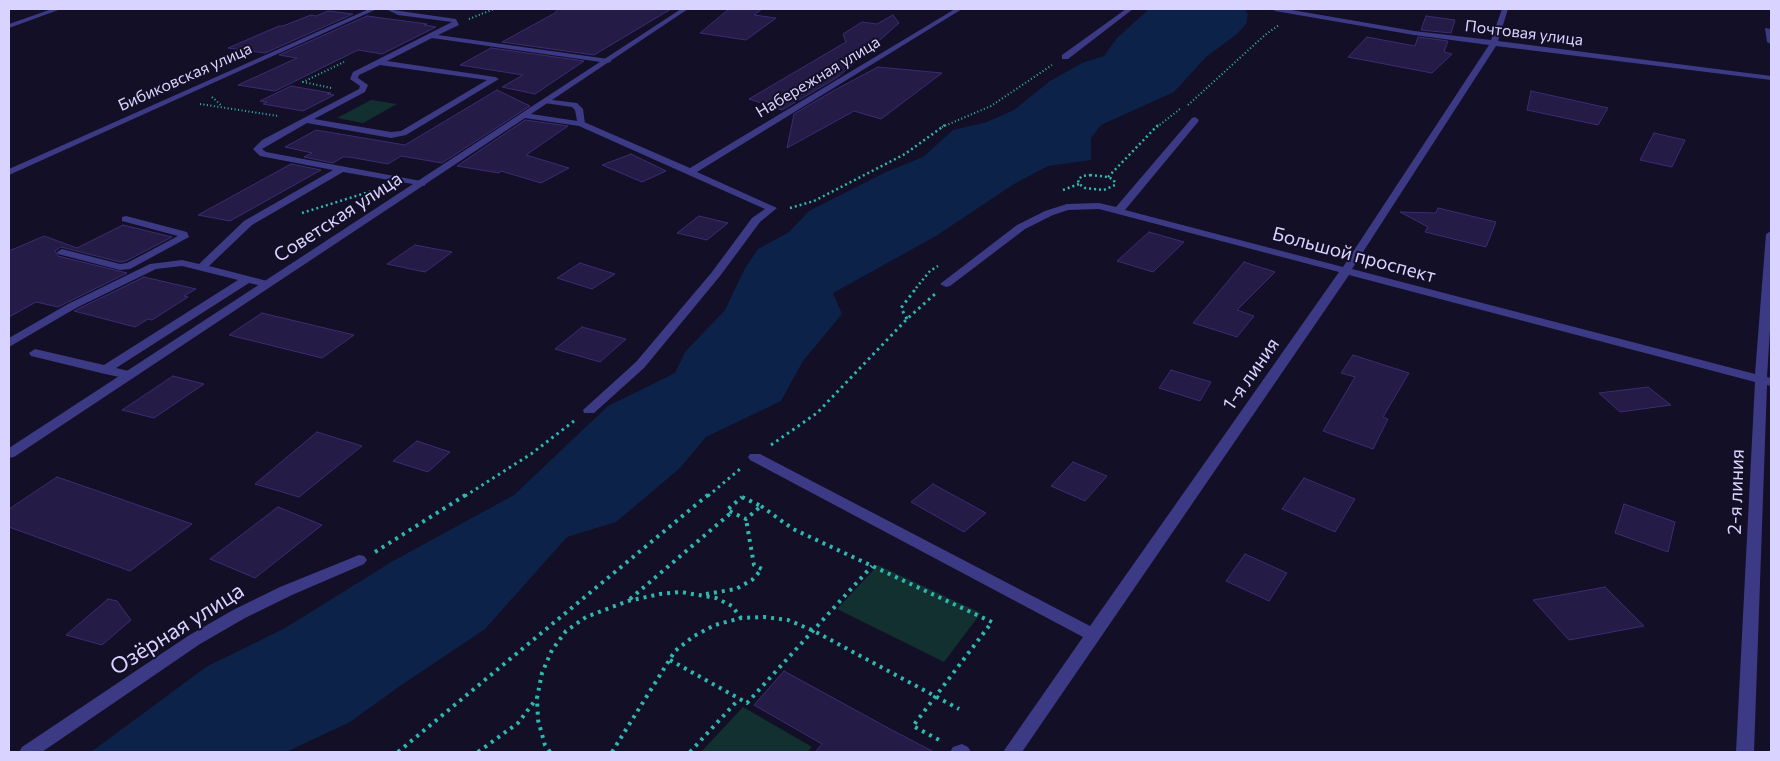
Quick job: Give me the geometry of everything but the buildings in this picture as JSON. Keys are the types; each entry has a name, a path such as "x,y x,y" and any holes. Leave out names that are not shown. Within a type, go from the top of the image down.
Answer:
{"street":[{"path":"9,26 58,9"},
{"name":"Бибиковская улица","path":"9,172 374,9"},
{"path":"389,9 398,13 454,20 456,23 356,74 354,79 364,85 362,90 265,142 257,149 263,154 421,184"},
{"name":"Советская улица","path":"9,454 685,9"},
{"name":"Набережная улица","path":"692,171 959,9"},
{"path":"1065,57 1130,9"},
{"name":"Почтовая улица","path":"1275,9 1364,26 1493,44 1771,78"},
{"name":"1-я линия","path":"1012,752 1345,272 1493,44 1505,9"},
{"path":"1768,30 1771,42"},
{"path":"431,36 608,61"},
{"path":"305,120 391,135 403,133 495,79 379,62"},
{"path":"547,101 574,105 579,109 581,124"},
{"path":"525,116 581,124 692,171 772,208 756,220 716,274 640,365 589,410"},
{"path":"1119,210 1195,120"},
{"path":"201,268 232,236 248,223 341,168"},
{"name":"Большой проспект","path":"946,284 1021,227 1049,213 1067,207 1099,206 1345,272 1766,380"},
{"path":"62,252 120,268 130,266 184,238 183,234 126,219"},
{"name":"2-я линия","path":"1745,752 1766,380 1771,234"},
{"path":"144,259 154,266"},
{"path":"9,342 72,306 154,266 182,263 268,284"},
{"path":"105,370 247,279"},
{"path":"35,353 129,376"},
{"path":"754,457 1093,635"},
{"name":"Озёрная улица","path":"28,752 194,640 239,614 286,591 359,560"}],"path":[{"path":"456,23 494,9"},
{"path":"1108,177 1160,123 1187,105 1280,23"},
{"path":"772,208 786,209 801,206 876,169 904,154 943,126 992,106 1041,71 1065,57"},
{"path":"167,102 223,106 305,120"},
{"path":"1090,174 1108,177 1114,180 1115,185 1104,190 1085,188 1079,184 1078,180 1082,176 1090,174"},
{"path":"296,215 404,181"},
{"path":"398,752 754,457 816,413 908,319 946,284"},
{"path":"359,560 496,477 531,454 589,410"},
{"path":"746,519 727,510 742,497 761,506 793,529 992,622 913,726 960,752"},
{"path":"746,519 761,506"},
{"path":"628,601 732,512"},
{"path":"550,752 538,720 537,698 542,673 552,650 566,631 586,616 628,601 680,592 718,593 736,589 752,580 762,569 754,565 746,519"},
{"path":"670,660 747,703 872,566"},
{"path":"701,594 716,598 732,606 741,618"},
{"path":"612,752 675,651 694,636 715,625 741,618 764,617 788,620 814,631 959,709"},
{"path":"478,752 518,723 537,698"},
{"path":"690,752 739,699"}],"green space":[{"path":"371,100 397,104 363,123 337,118"},
{"path":"878,565 981,613 944,662 837,609"},
{"path":"743,707 812,747 807,752 701,752"}],"water":[{"path":"1149,9 1244,9 1248,14 1246,24 1237,34 1206,57 1174,92 1101,125 1091,138 1091,160 1048,166 1014,184 936,236 833,293 842,314 803,361 781,401 706,437 680,468 616,522 567,537 485,629 350,722 286,752 91,752 206,667 285,628 393,561 514,495 608,406 675,373 685,352 725,310 744,270 758,249 789,232 809,211 886,172 923,157 953,130 987,122 1014,110 1050,81 1082,63 1104,56 1117,38"}]}
